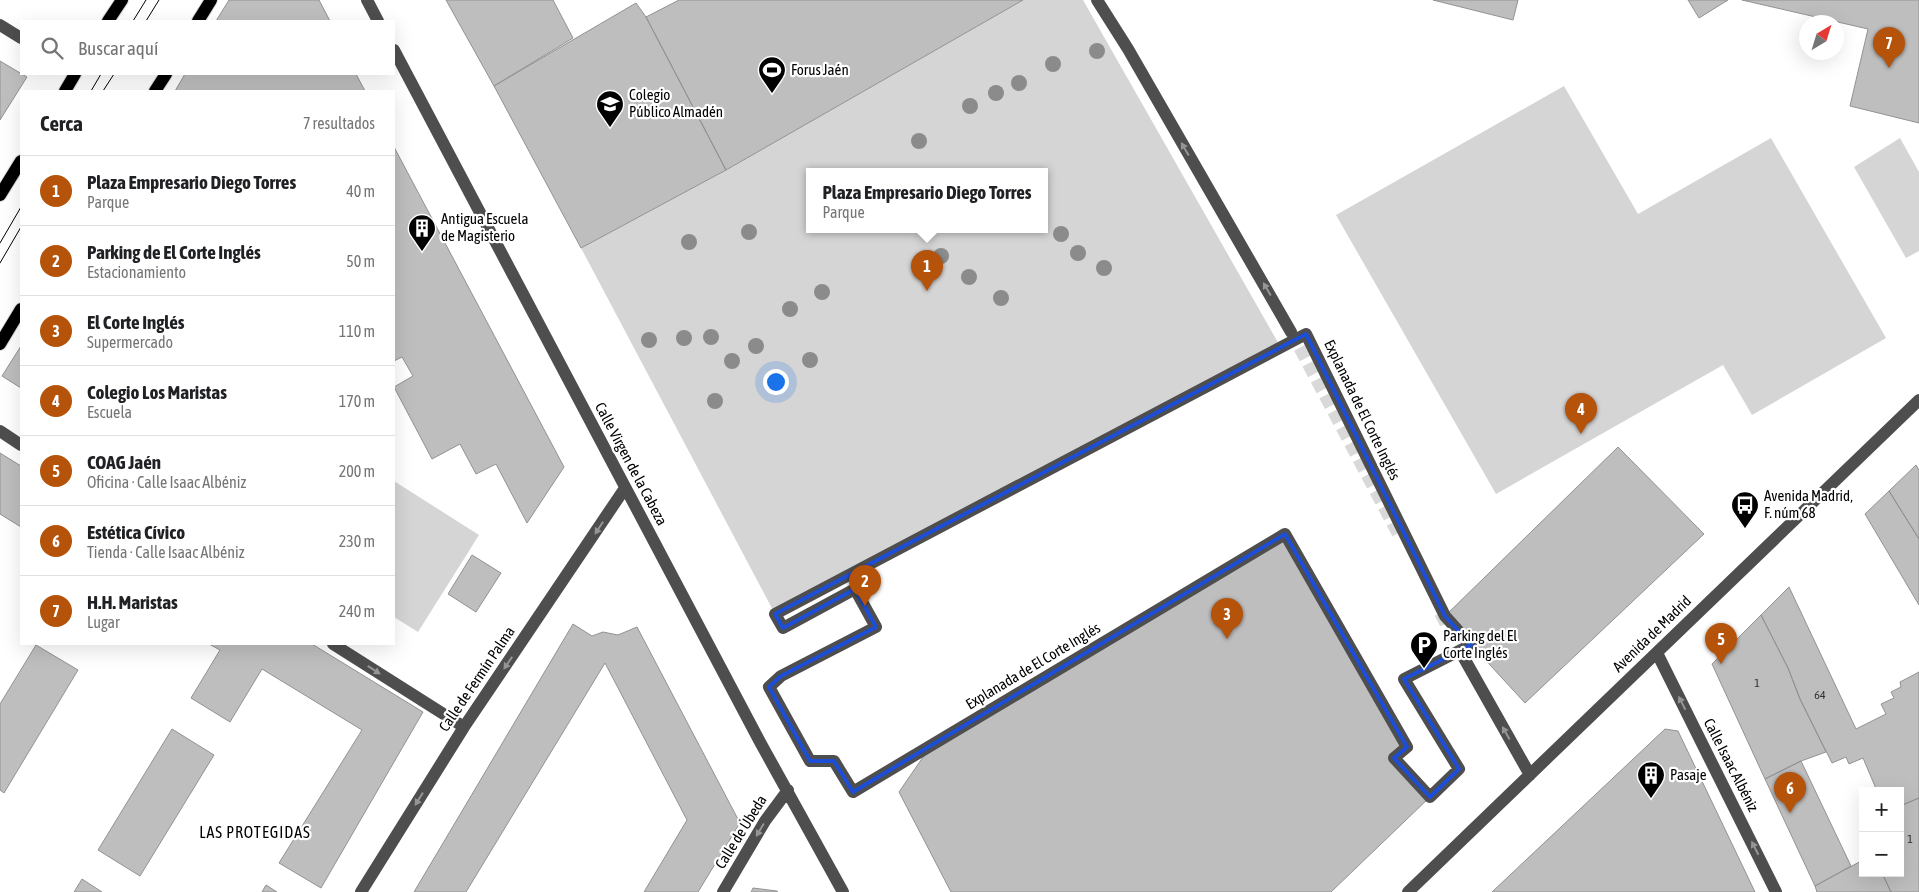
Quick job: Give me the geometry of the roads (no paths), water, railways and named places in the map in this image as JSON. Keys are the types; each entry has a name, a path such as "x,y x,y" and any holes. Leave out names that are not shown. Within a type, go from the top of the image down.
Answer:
{"main road":[{"path":"109,20 122,0"},
{"path":"199,20 211,0"},
{"path":"66,90 75,75"},
{"path":"156,90 165,75"},
{"path":"0,195 20,163"},
{"path":"0,344 20,312"}],"street":[{"path":"367,0 377,20"},
{"path":"1097,0 1128,50 1291,332"},
{"path":"0,25 20,37"},
{"name":"Calle Virgen de la Cabeza","path":"395,52 842,892"},
{"name":"Explanada de El Corte Inglés","path":"1306,334 1446,616 1471,645 1460,651 1404,680 1459,769 1430,797 1394,758 1407,747 1285,534 853,792 834,760 810,761 769,687 782,676 876,627 855,589 783,628 775,614 1306,334"},
{"name":"Avenida de Madrid","path":"1408,892 1919,400"},
{"path":"0,431 20,444"},
{"name":"Calle de Fermín Palma","path":"361,892 464,727 626,488"},
{"path":"335,645 464,727"},
{"path":"1460,651 1530,775"},
{"name":"Calle Isaac Albéniz","path":"1657,653 1776,892"},
{"name":"Calle de Úbeda","path":"722,892 765,821 788,790"}],"tunnel":[{"path":"1291,332 1399,536"},
{"path":"1440,613 1460,651"}],"tram line":[{"path":"134,20 146,0"},
{"path":"147,20 159,0"},
{"path":"92,90 100,75"},
{"path":"104,90 113,75"},
{"path":"0,243 20,209"},
{"path":"0,263 20,229"}],"place":[{"name":"H.H. Maristas","path":"1889,68"},
{"name":"Forus Jaén","path":"772,94"},
{"name":"Colegio Público Almadén","path":"610,128"},
{"name":"Antigua Escuela de Magisterio","path":"422,252"},
{"name":"Plaza Empresario Diego Torres","path":"927,291"},
{"name":"Colegio Los Maristas","path":"1581,434"},
{"name":"Avenida Madrid, F. núm 68","path":"1745,529"},
{"name":"Parking de El Corte Inglés","path":"865,606"},
{"name":"El Corte Inglés","path":"1227,639"},
{"name":"COAG Jaén","path":"1721,664"},
{"name":"Parking del El Corte Inglés","path":"1424,669"},
{"name":"Pasaje","path":"1651,799"},
{"name":"Estética Cívico","path":"1790,813"}],"district":[{"name":"LAS PROTEGIDAS","path":"255,832"}]}
